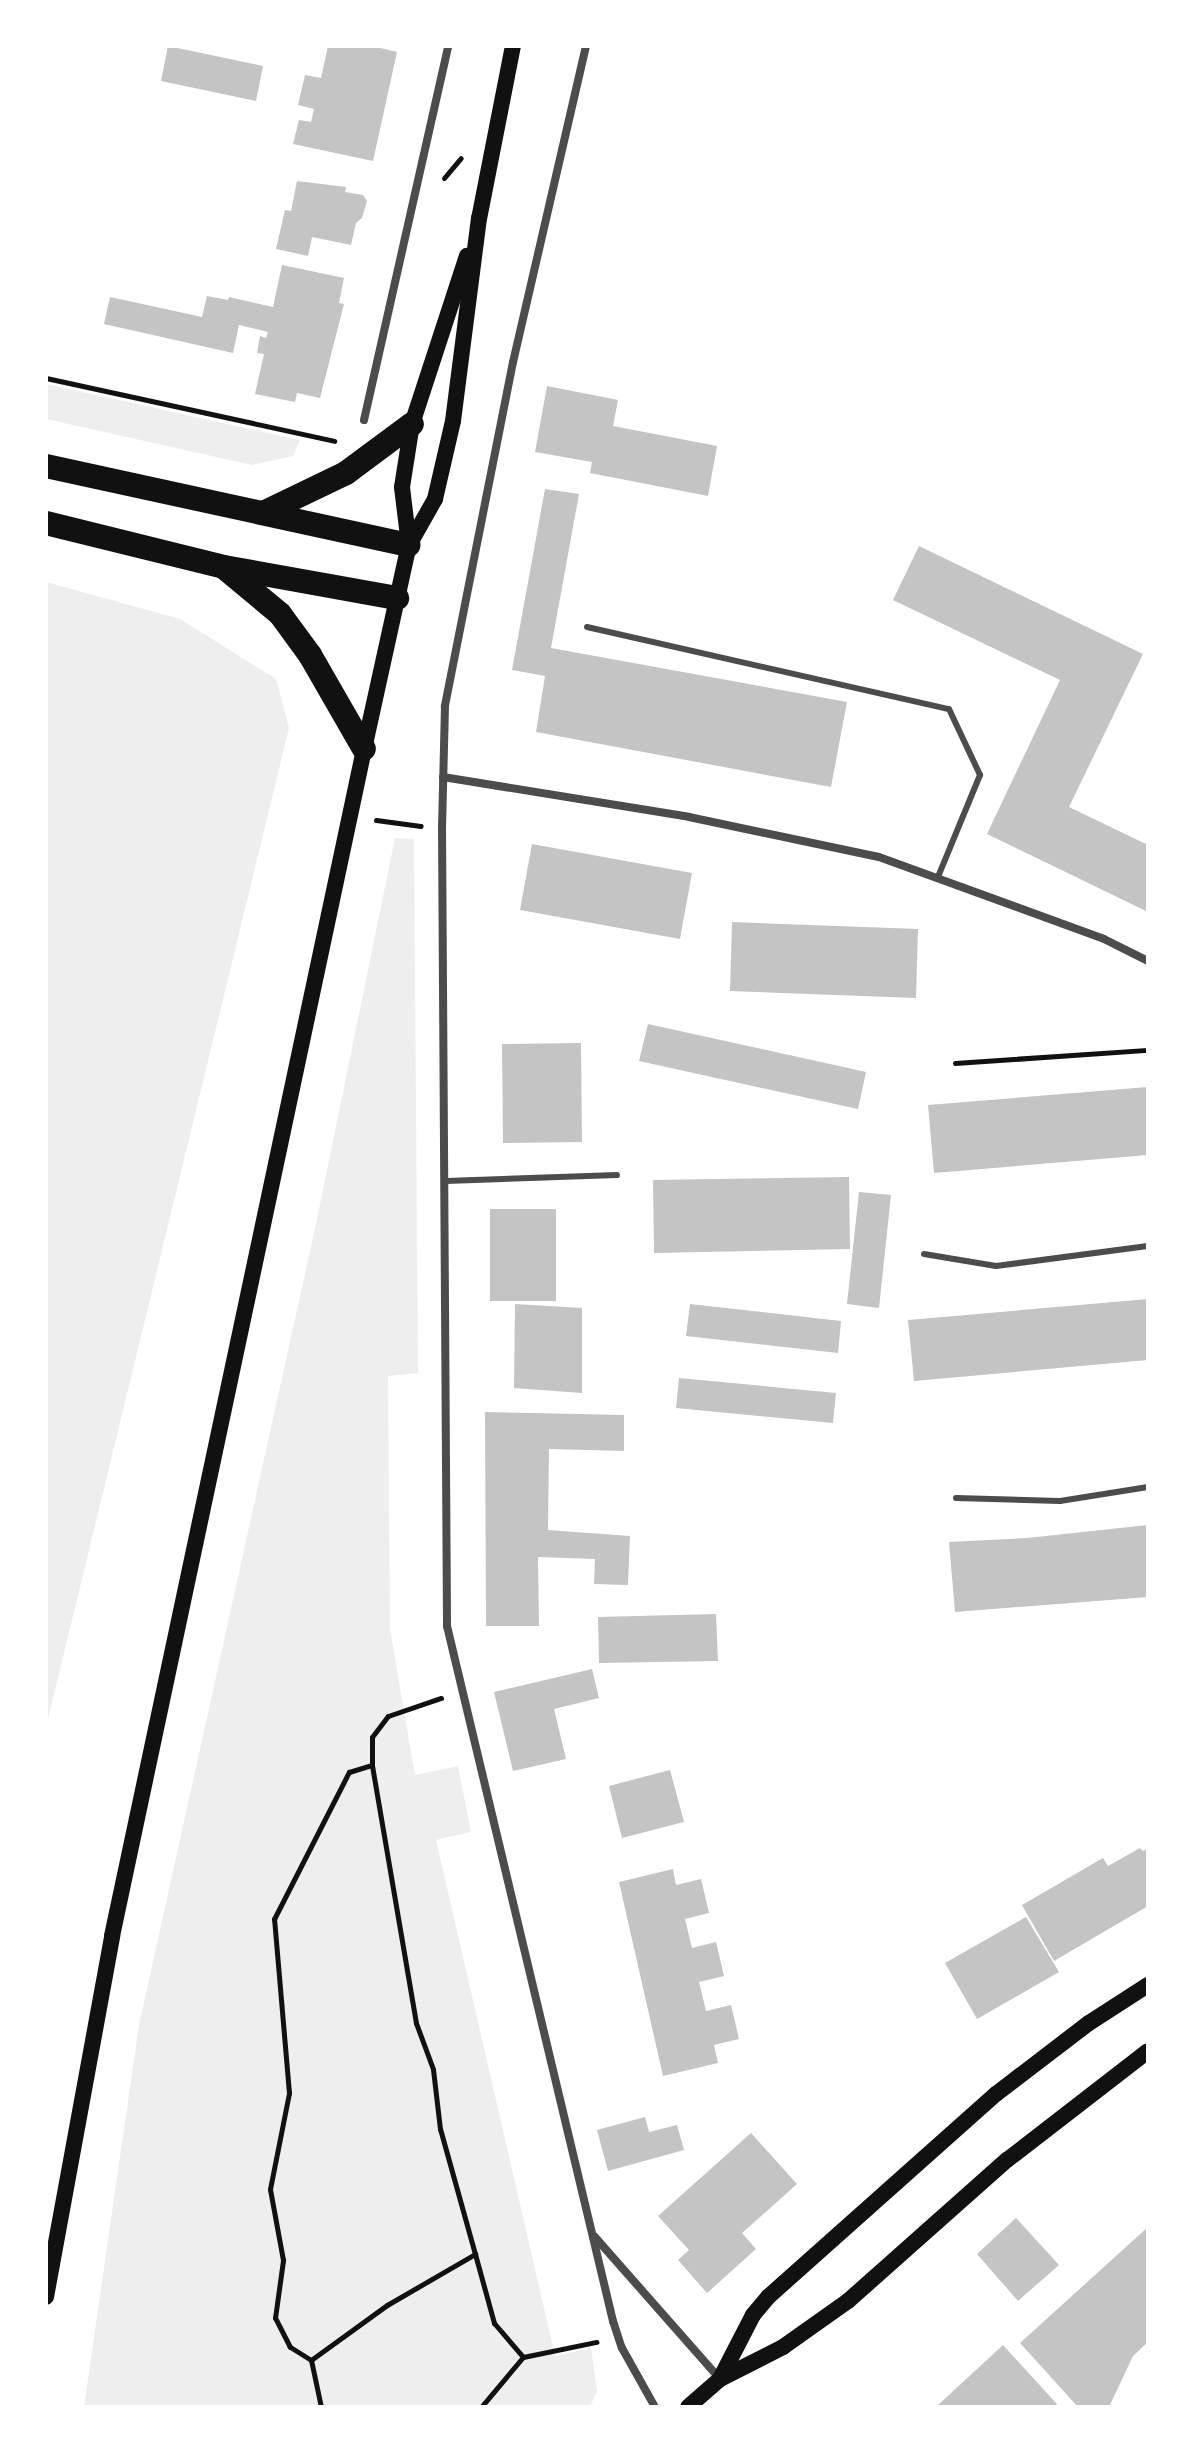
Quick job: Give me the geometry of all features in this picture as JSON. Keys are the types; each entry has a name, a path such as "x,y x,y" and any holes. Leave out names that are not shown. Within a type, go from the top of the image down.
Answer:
{"highway":[{"path":"263,513 346,473 412,424"},
{"path":"46,466 409,545"},
{"path":"46,523 224,567 397,598"},
{"path":"224,567 280,614 310,655 364,749"}],"main road":[{"path":"46,2297 112,1936 353,815 364,749 409,545 435,499 453,421 479,219 513,46"},
{"path":"409,545 402,487 412,424 479,219"},
{"path":"720,2379 753,2315 768,2297 996,2094 1089,2023 1148,1985"},
{"path":"688,2407 720,2379 783,2347 848,2301 1007,2160 1148,2051"}],"street":[{"path":"364,420 448,46"},
{"path":"586,46 513,362 445,706 442,827 447,1626 622,2348 655,2407"},
{"path":"443,777 689,817 879,857 1104,939 1148,961"},
{"path":"594,2236 720,2379"}],"lane":[{"path":"587,627 949,709 980,775 938,877"},
{"path":"446,1181 617,1175"},
{"path":"924,1254 996,1266 1148,1246"},
{"path":"956,1498 1060,1501 1148,1487"}],"path":[{"path":"411,216 499,115"},
{"path":"46,378 335,441"},
{"path":"353,815 401,825 442,827"},
{"path":"955,1063 1148,1050"},
{"path":"461,1691 388,1716 372,1737 372,1765 416,2023 433,2069 440,2129 494,2323 523,2357"},
{"path":"321,2407 311,2360 290,2347 275,2318 283,2260 270,2189 289,2093 274,1919 349,1772 372,1765"},
{"path":"311,2360 387,2305 475,2254"},
{"path":"481,2407 523,2357 590,2340 622,2348"}],"shaded area":[{"path":"46,384 300,440 293,456 252,465 46,419"},
{"path":"46,582 180,619 276,679 289,728 46,1727"},
{"path":"395,838 414,839 418,1373 388,1376 390,1629 415,1775 458,1766 471,1832 436,1840 555,2356 591,2348 597,2391 590,2407 84,2407 139,2025 316,1224"}],"building":[{"path":"168,46 263,66 256,101 161,81"},
{"path":"328,46 372,46 397,52 373,161 293,144 299,120 311,122 314,109 298,105 305,75 321,78"},
{"path":"297,181 346,187 345,192 363,195 367,201 362,218 356,223 351,245 312,237 308,256 276,249 285,210 291,211"},
{"path":"282,265 344,278 339,303 344,304 320,398 297,393 295,402 255,394 264,354 257,353 260,336 266,338 268,332 239,325 233,353 104,324 110,297 202,317 207,296 228,300 229,297 273,307"},
{"path":"547,386 618,400 613,426 717,446 708,496 590,473 592,462 535,452"},
{"path":"545,489 579,494 551,648 847,702 831,787 536,732 545,676 512,670"},
{"path":"919,546 1143,654 1069,807 1148,845 1148,912 987,834 1060,680 893,600"},
{"path":"532,844 692,873 680,939 520,910"},
{"path":"732,922 918,929 916,998 730,991"},
{"path":"648,1024 866,1072 858,1109 639,1061"},
{"path":"581,1043 582,1142 503,1143 502,1044"},
{"path":"1148,1087 1148,1155 934,1173 928,1105"},
{"path":"849,1177 850,1249 654,1253 653,1180"},
{"path":"859,1192 891,1195 879,1308 847,1304"},
{"path":"490,1209 556,1209 556,1301 490,1301"},
{"path":"1148,1299 1148,1360 914,1381 908,1320"},
{"path":"515,1304 582,1308 582,1393 514,1388"},
{"path":"690,1304 841,1321 838,1353 686,1336"},
{"path":"679,1378 836,1393 833,1423 676,1408"},
{"path":"485,1412 624,1415 624,1451 549,1449 548,1530 630,1536 628,1585 594,1584 595,1559 538,1557 539,1626 486,1626"},
{"path":"1148,1525 1148,1597 955,1612 949,1542 1027,1538"},
{"path":"716,1614 718,1661 599,1663 598,1617"},
{"path":"592,1669 599,1698 554,1709 566,1759 513,1771 494,1692"},
{"path":"670,1770 684,1822 622,1838 609,1786"},
{"path":"1140,1848 1143,1851 1148,1849 1148,1906 1054,1961 1022,1905 1103,1858 1108,1866"},
{"path":"673,1869 676,1885 701,1879 709,1913 685,1919 692,1948 716,1942 724,1976 699,1982 706,2011 731,2005 739,2039 714,2045 718,2063 663,2076 619,1882"},
{"path":"1026,1917 1059,1972 977,2019 945,1963"},
{"path":"645,2117 649,2132 677,2125 684,2150 608,2171 597,2130"},
{"path":"751,2133 797,2184 742,2233 756,2249 707,2293 678,2260 689,2250 658,2216"},
{"path":"1016,2218 1059,2265 1018,2301 977,2254"},
{"path":"1148,2227 1148,2342 1133,2356 1109,2407 1078,2407 1020,2343"},
{"path":"1003,2345 1057,2404 1054,2407 936,2407"}]}
